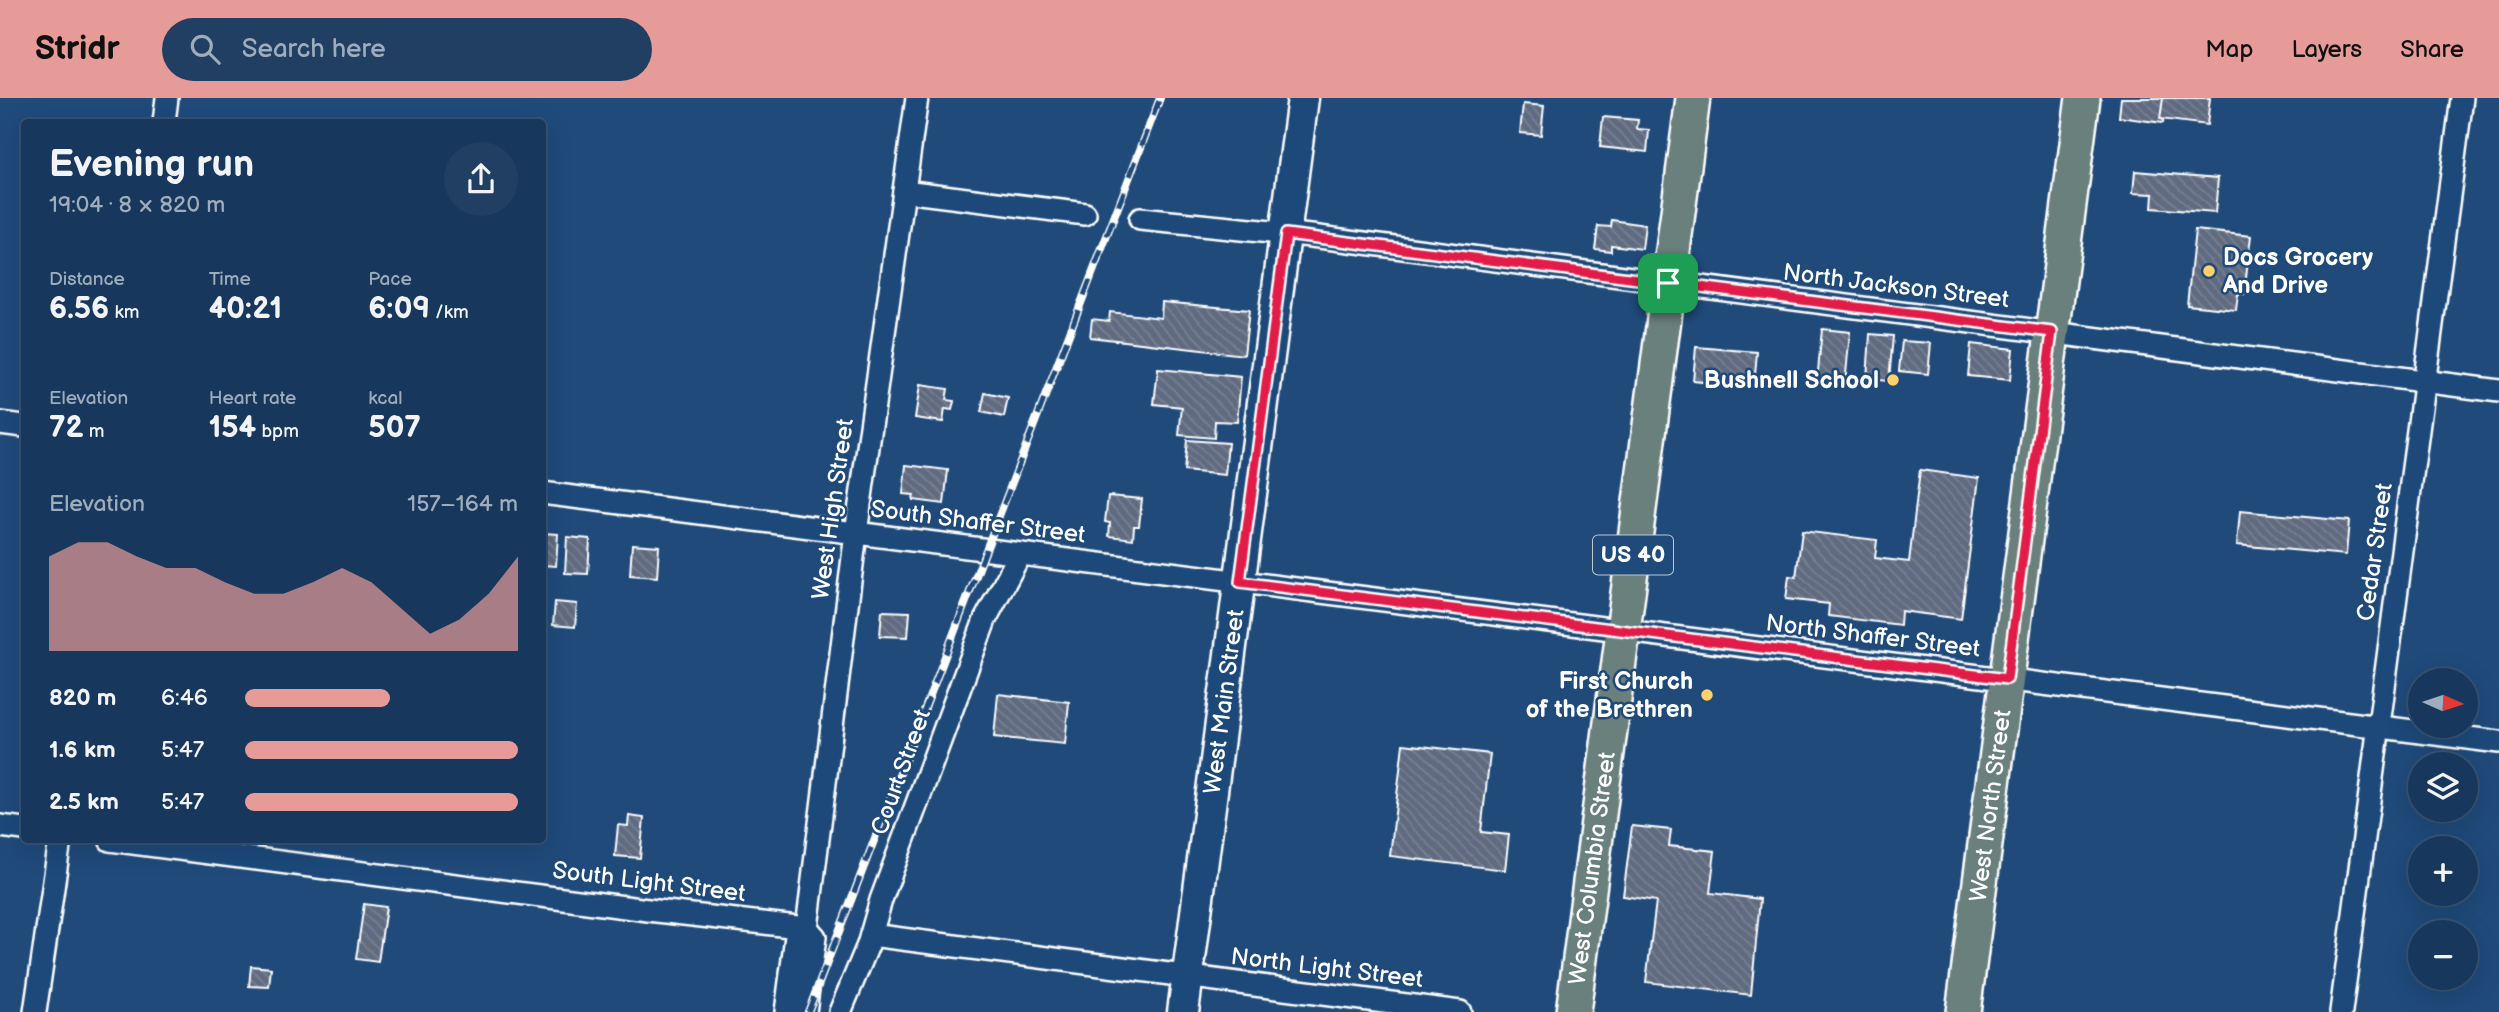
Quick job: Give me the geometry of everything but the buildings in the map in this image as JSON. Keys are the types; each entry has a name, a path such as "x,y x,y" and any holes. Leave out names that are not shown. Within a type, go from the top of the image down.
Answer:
{"main road":[{"name":"West Columbia Street","path":"1573,1012 1693,98"},
{"name":"West North Street","path":"1964,1012 2083,98"}],"street":[{"path":"164,119 167,98"},
{"name":"West High Street","path":"786,1012 796,936 807,928 856,533 917,98"},
{"name":"West Main Street","path":"1183,1012 1303,98"},
{"name":"Cedar Street","path":"2341,1012 2462,98"},
{"path":"904,191 1085,214"},
{"name":"North Jackson Street","path":"1140,219 1286,234 2499,391"},
{"path":"0,423 21,426"},
{"name":"South Shaffer Street","path":"546,494 1240,582"},
{"name":"Court Street","path":"840,1012 871,935 881,900 985,620 1020,554"},
{"name":"North Shaffer Street","path":"1240,582 2499,742"},
{"path":"0,826 21,829"},
{"path":"35,1012 60,843"},
{"name":"South Light Street","path":"133,843 807,928"},
{"name":"West High Street","path":"805,1012 815,937 807,928"},
{"path":"871,935 1188,976"},
{"name":"North Light Street","path":"1188,976 1460,1012"}],"railway":[{"path":"808,1012 1160,98"}],"place":[{"name":"Docs Grocery And Drive","path":"2209,271"},
{"name":"Bushnell School","path":"1893,380"},
{"name":"First Church of the Brethren","path":"1707,695"}],"route":[{"path":"1286,234 1668,283 2052,332 2007,679 1240,582 1286,234"}]}
